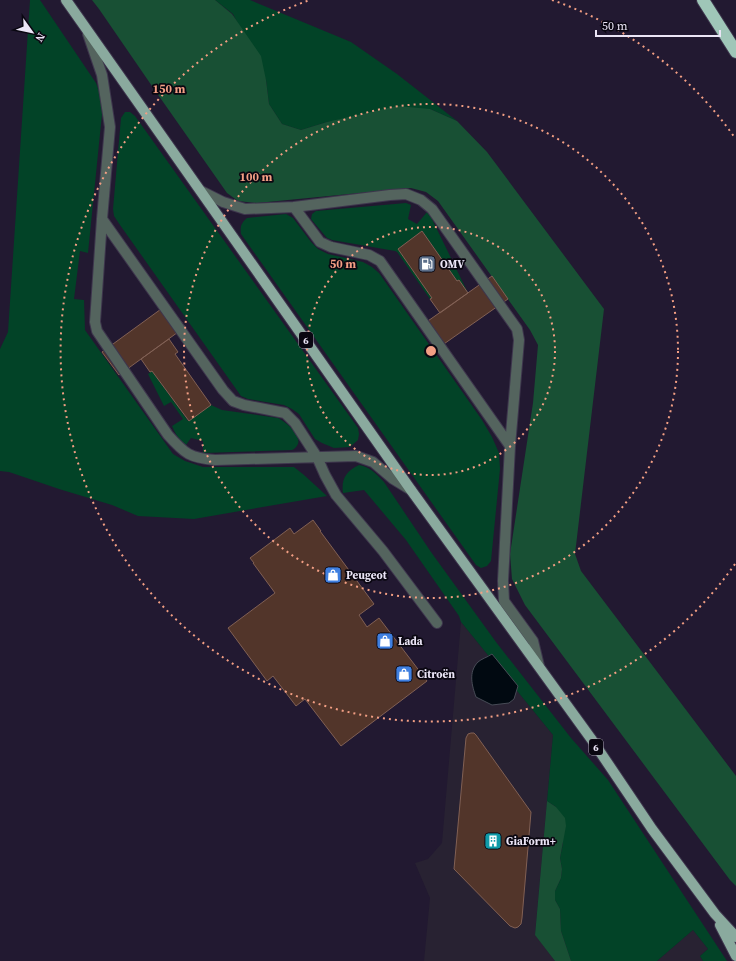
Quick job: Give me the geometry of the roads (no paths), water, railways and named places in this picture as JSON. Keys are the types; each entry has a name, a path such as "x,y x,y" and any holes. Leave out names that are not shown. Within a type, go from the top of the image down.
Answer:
{"highway":[{"path":"703,0 736,52"}],"main road":[{"name":"6","path":"66,0 411,490 596,746 652,828 715,914 736,937"},
{"name":"6","path":"715,914 736,956"}],"lane":[{"path":"86,28 102,74 110,127 95,322 97,331 168,435 186,453 200,459 215,460 356,456 374,462 392,479 411,490"},
{"path":"201,191 224,202 245,209 294,207 406,194 421,200 432,209 517,329 519,340 510,446 503,581 504,601 533,641 539,666"},
{"path":"294,207 320,242 331,247 370,255 380,261 510,446"},
{"path":"102,219 223,390 233,401 244,405 285,413 295,423 317,457 336,495 383,551 436,623"}],"place":[{"name":"OMV","path":"427,264"},
{"name":"Peugeot","path":"333,575"},
{"name":"Lada","path":"385,641"},
{"name":"Citroën","path":"404,674"},
{"name":"GiaForm+","path":"493,841"}]}
